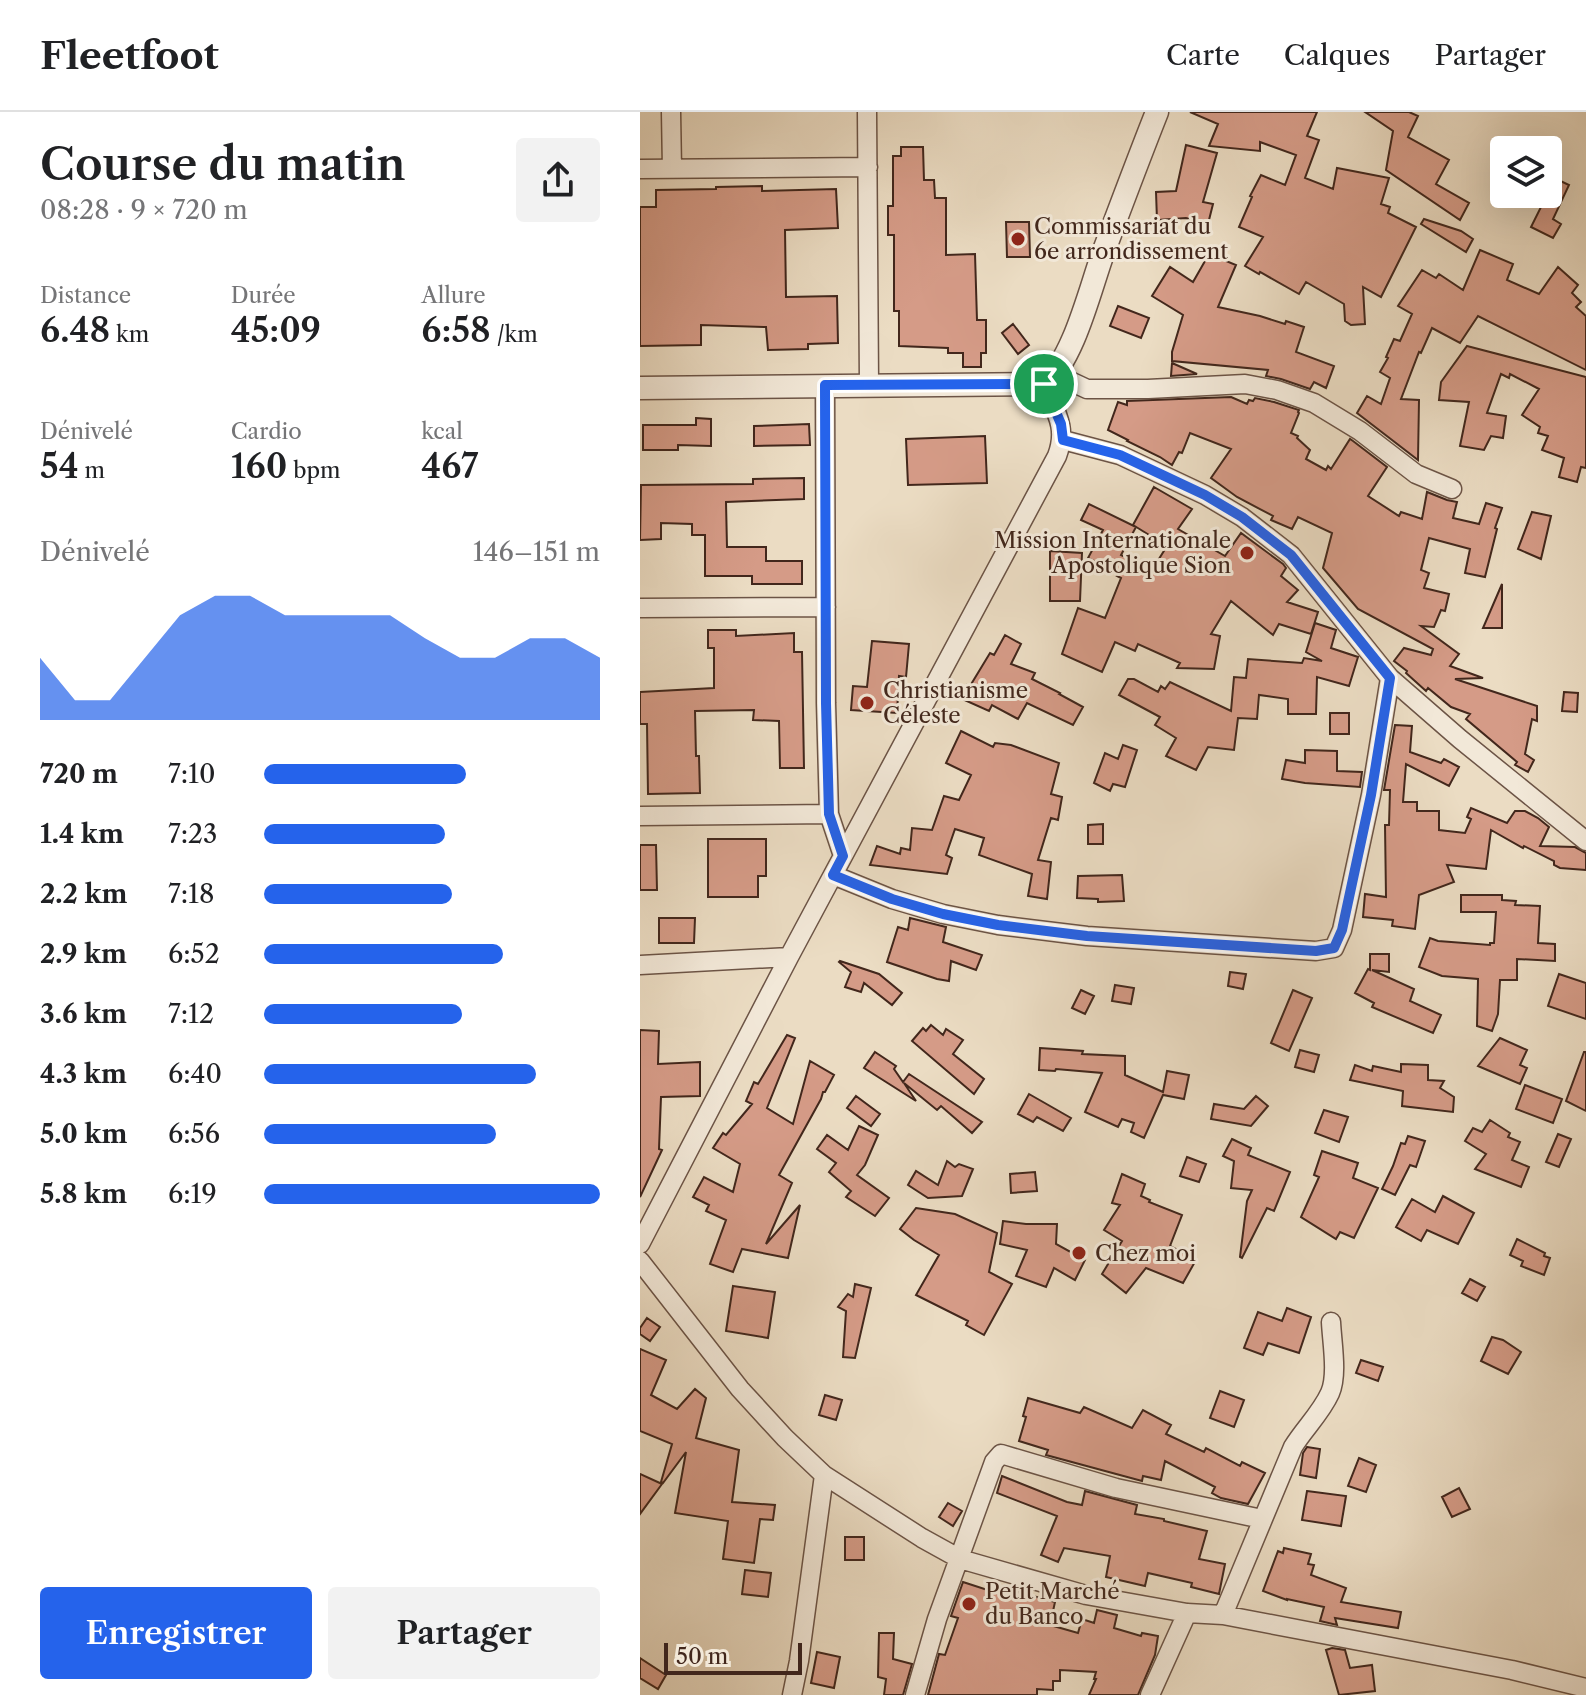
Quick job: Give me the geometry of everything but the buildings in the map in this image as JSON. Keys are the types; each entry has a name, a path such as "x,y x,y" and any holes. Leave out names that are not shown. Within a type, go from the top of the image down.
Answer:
{"street":[{"path":"671,112 672,169"},
{"path":"867,112 869,384"},
{"path":"640,1244 789,957 1057,456 1063,440 1050,379 1073,340 1157,112"},
{"path":"640,169 868,167"},
{"path":"640,388 1050,379 1087,389 1245,384 1277,390 1314,403 1360,431 1416,474 1452,489"},
{"path":"825,385 829,814 843,856"},
{"path":"1063,440 1120,455 1205,495 1242,517 1291,555 1390,678 1586,841"},
{"path":"640,608 826,607"},
{"path":"833,875 892,899 943,914 998,925 1087,936 1316,951 1334,948 1342,930 1371,795 1390,678"},
{"path":"640,816 829,814"},
{"path":"640,965 789,957"},
{"path":"640,1261 740,1389 824,1475 960,1559 1086,1595 1187,1613 1223,1615 1512,1670 1586,1688"},
{"path":"1223,1615 1293,1447 1331,1392 1334,1378 1331,1322"},
{"path":"915,1695 937,1619 994,1462 1001,1454 1116,1488 1262,1519"},
{"path":"792,1695 824,1475"},
{"path":"1150,1695 1187,1613"}],"place":[{"name":"Commissariat du 6e arrondissement","path":"1018,239"},
{"name":"Mission Internationale Apostolique Sion","path":"1247,553"},
{"name":"Christianisme Céleste","path":"867,703"},
{"name":"Chez moi","path":"1079,1253"},
{"name":"Petit Marché du Banco","path":"969,1604"}],"route":[{"path":"1044,384 1061,424 1063,440 1120,455 1205,495 1242,517 1291,555 1390,678 1371,795 1342,930 1334,948 1316,951 1087,936 998,925 943,914 892,899 833,875 843,856 829,814 825,385 1044,384"}]}
